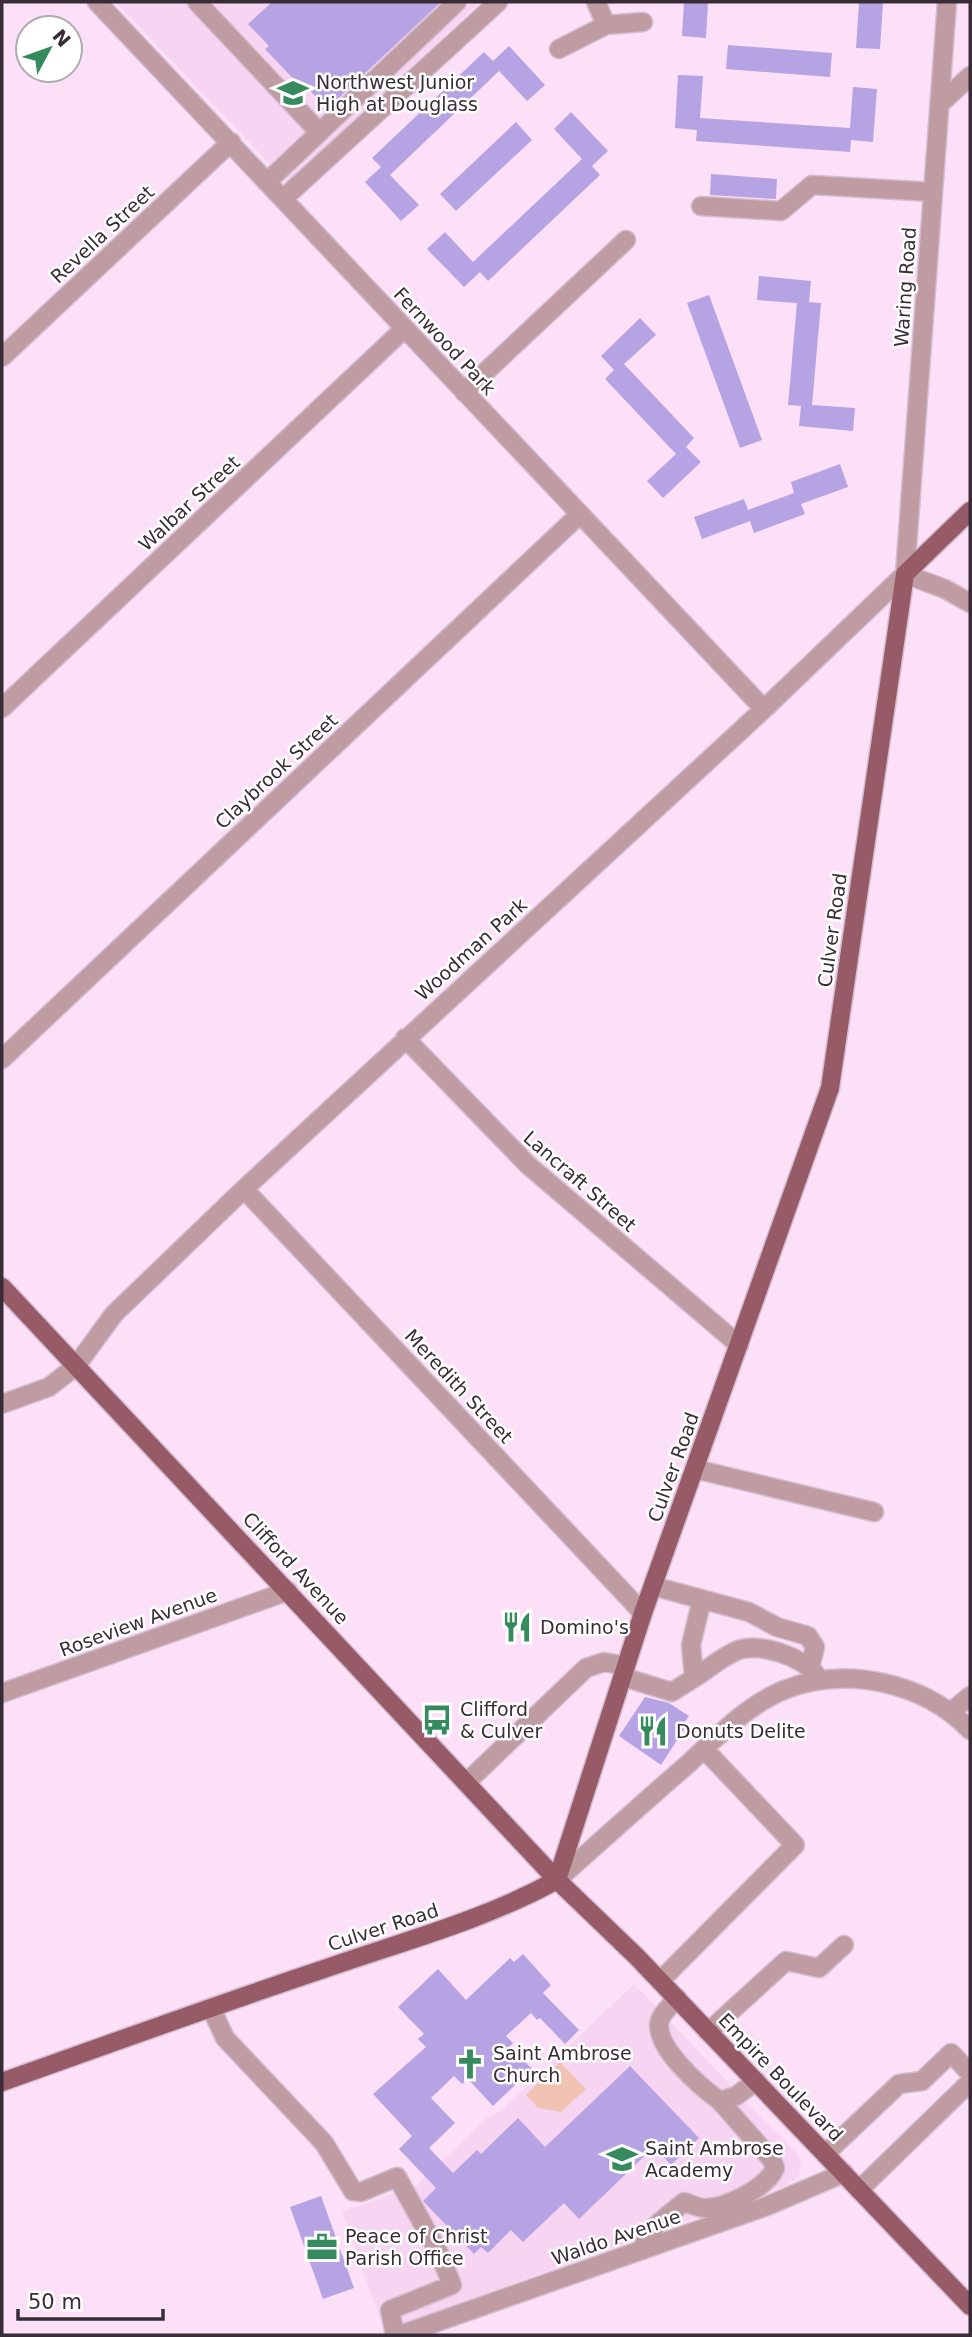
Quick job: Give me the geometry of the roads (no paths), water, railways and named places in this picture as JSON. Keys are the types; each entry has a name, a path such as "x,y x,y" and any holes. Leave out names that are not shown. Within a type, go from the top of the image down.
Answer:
{"main road":[{"path":"905,574 970,512"},
{"name":"Culver Road","path":"2,2082 497,1911 557,1880 643,1613 830,1088 905,574"},
{"name":"Clifford Avenue","path":"2,1287 557,1880"},
{"name":"Empire Boulevard","path":"557,1880 677,1998 970,2306"}],"street":[{"name":"Fernwood Park","path":"97,2 764,709"},
{"path":"197,2 319,132"},
{"path":"267,182 457,2"},
{"path":"283,199 498,2"},
{"path":"596,2 606,25"},
{"name":"Waring Road","path":"905,574 947,2"},
{"path":"559,49 606,25 643,23"},
{"path":"940,104 970,76"},
{"name":"Revella Street","path":"2,357 231,142"},
{"path":"701,205 781,211 812,185 933,192"},
{"path":"464,392 626,240"},
{"name":"Walbar Street","path":"2,708 404,330"},
{"name":"Claybrook Street","path":"2,1059 580,514"},
{"path":"905,574 945,589 970,603"},
{"name":"Woodman Park","path":"2,1404 49,1387 76,1366 114,1314 244,1189 764,709 905,574"},
{"name":"Lancraft Street","path":"405,1038 528,1165 739,1345"},
{"name":"Meredith Street","path":"244,1189 643,1613"},
{"path":"695,1469 874,1512"},
{"path":"653,1586 749,1612 777,1627 808,1636 815,1647 810,1667"},
{"name":"Roseview Avenue","path":"2,1693 288,1591"},
{"path":"694,1678 691,1645 702,1599"},
{"path":"467,1782 586,1668 604,1662 672,1692 737,1650 751,1648 810,1667 821,1682"},
{"path":"557,1880 704,1749 762,1702 785,1689 821,1682 872,1681 902,1687 952,1711 970,1730"},
{"path":"952,1711 970,1696"},
{"path":"952,1711 970,1704"},
{"path":"660,1981 795,1845 704,1749"},
{"path":"708,2032 786,1961 819,1968 844,1945"},
{"path":"643,2250 644,2240 651,2231 684,2202 702,2209 713,2208 753,2192 772,2176 775,2168 720,2101 705,2090 665,2045 660,2020 677,1998"},
{"path":"211,2008 225,2038 324,2143 353,2191 360,2192 397,2177 440,2255 463,2313"},
{"path":"825,2154 899,2084 922,2081 951,2053 970,2073"},
{"path":"720,2101 736,2096 756,2081"},
{"path":"859,2190 970,2082"},
{"name":"Waldo Avenue","path":"400,2335 767,2206 844,2174"},
{"path":"753,2192 767,2206"},
{"path":"395,2335 390,2310 452,2285"}],"place":[{"name":"Northwest Junior High at Douglass","path":"293,93"},
{"name":"Domino's","path":"517,1627"},
{"name":"Clifford & Culver","path":"437,1720"},
{"name":"Donuts Delite","path":"653,1731"},
{"name":"Saint Ambrose Church","path":"470,2064"},
{"name":"Saint Ambrose Academy","path":"622,2159"},
{"name":"Peace of Christ Parish Office","path":"322,2247"}]}
